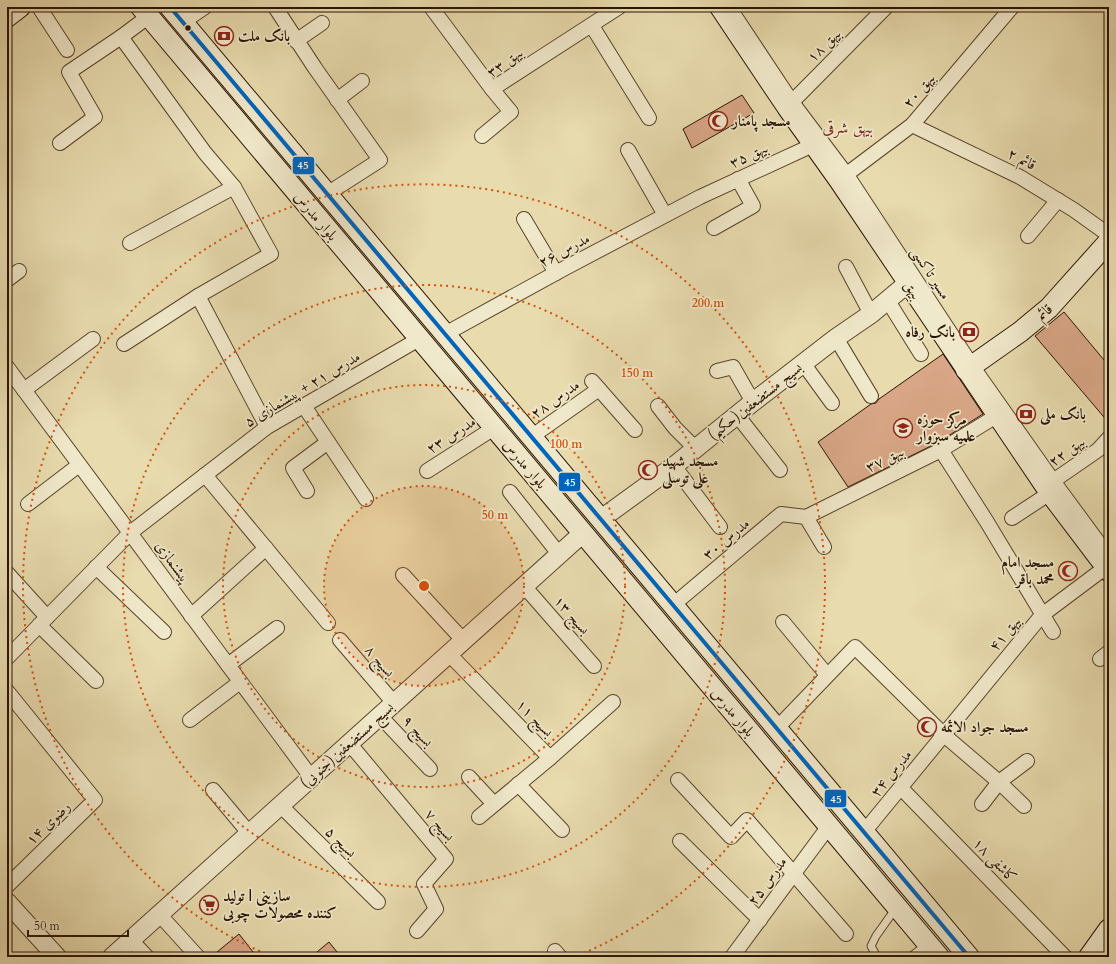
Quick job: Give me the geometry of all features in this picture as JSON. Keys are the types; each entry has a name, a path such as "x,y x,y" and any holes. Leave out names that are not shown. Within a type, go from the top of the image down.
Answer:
{"main road":[{"name":"بلوار مدرس","path":"170,7 969,957"},
{"name":"بیهق","path":"720,7 790,103 813,144 844,176 908,283 971,367 998,415 1053,486 1108,563"},
{"name":"بلوار مدرس","path":"145,12 934,950"},
{"name":"قائم","path":"971,367 1020,332 1050,308 1109,241"},
{"path":"489,421 500,399"},
{"path":"690,661 707,646"},
{"path":"1089,957 1109,929"}],"street":[{"path":"39,7 67,50"},
{"path":"183,22 205,7"},
{"path":"275,7 296,41 380,160 328,194"},
{"path":"431,7 492,89"},
{"name":"بیهق ۳۳","path":"482,136 511,112 492,89 592,26 619,7"},
{"name":"بیهق ۱۸","path":"790,103 886,7"},
{"name":"بیهق ۲۰","path":"844,176 912,124 1012,7"},
{"path":"60,142 95,117 69,72 121,37 145,12"},
{"path":"296,41 322,23"},
{"path":"592,26 649,118"},
{"path":"121,37 205,153 234,187 271,254 198,296 124,344"},
{"path":"337,100 362,81"},
{"name":"قائم ۲","path":"912,124 1020,177 1058,200 1109,235"},
{"name":"بیهق ۳۵","path":"700,197 813,144"},
{"path":"628,150 665,215"},
{"path":"714,228 753,206 738,179"},
{"path":"130,243 234,187"},
{"name":"مدرس ۲۶","path":"445,334 556,273 700,197"},
{"path":"1028,236 1058,200"},
{"path":"524,219 556,273"},
{"path":"846,267 872,314"},
{"path":"7,280 19,271"},
{"name":"بسیج مستضعفین(حکیم)","path":"601,519 674,466 753,402 836,338 872,314 908,283"},
{"path":"198,296 267,427"},
{"path":"888,301 921,354"},
{"path":"836,338 871,396"},
{"path":"24,390 93,339"},
{"name":"مدرس ۲۱ + پیشنمازی ۵","path":"7,658 130,533 267,427 419,339"},
{"path":"803,363 832,403"},
{"name":"پیشنمازی","path":"7,367 311,778"},
{"path":"717,371 734,367 753,402"},
{"name":"مدرس ۲۸","path":"531,437 596,385 635,430"},
{"path":"304,406 366,499"},
{"path":"658,406 675,428 690,443 693,450"},
{"path":"737,415 780,470"},
{"name":"بیهق ۳۷","path":"806,517 941,450 998,415"},
{"name":"مدرس ۲۳","path":"427,471 489,421"},
{"name":"بیهق ۲۲","path":"1012,518 1098,450 1109,438"},
{"path":"307,491 293,468 328,442"},
{"path":"941,450 987,522 1053,632"},
{"path":"28,504 79,465"},
{"path":"674,466 720,527"},
{"path":"205,475 328,623"},
{"path":"510,492 559,554"},
{"name":"مدرس ۳۰","path":"673,605 781,514 806,517"},
{"path":"806,517 824,547"},
{"name":"بسیج مستضعفین(جنوبی)","path":"112,957 583,533"},
{"path":"191,616 266,548"},
{"name":"بیهق ۴۱","path":"944,735 1042,614 1108,563"},
{"path":"96,567 164,632"},
{"path":"7,573 43,621 96,681"},
{"path":"403,575 464,640"},
{"name":"بسیج ۱۳","path":"524,586 594,666"},
{"path":"782,622 827,675"},
{"path":"228,665 277,628"},
{"name":"بسیج ۸","path":"340,640 394,703"},
{"path":"777,728 855,647 944,735 999,782 1024,806"},
{"name":"بسیج ۱۱","path":"449,654 550,758 479,817"},
{"path":"190,720 240,682"},
{"name":"رضوی ۱۴","path":"7,691 95,800 7,886"},
{"path":"550,758 612,702"},
{"name":"بسیج ۹","path":"380,716 430,769"},
{"name":"مدرس ۳۴","path":"864,832 944,735"},
{"name":"بسیج ۷","path":"349,743 446,859 424,884 436,909 417,931"},
{"path":"982,804 999,782 1027,761"},
{"path":"469,777 494,804"},
{"path":"678,780 731,837 747,820 846,934"},
{"path":"518,784 562,830"},
{"name":"کاشفی ۱۸","path":"901,788 1065,957"},
{"path":"213,790 250,833"},
{"name":"بسیج ۵","path":"280,805 378,902"},
{"name":"مدرس ۲۵","path":"735,956 829,826"},
{"path":"680,841 760,920"},
{"path":"10,910 51,955"},
{"path":"159,914 198,957"},
{"path":"131,940 146,957"}],"lane":[{"name":"مسیر تاکسی","path":"733,7 790,103 844,176 971,367 1053,486"},
{"path":"877,957 871,946 876,936 897,907"},
{"path":"910,957 934,950"}],"building":[{"name":"مسجد پامنار","path":"742,95 754,113 692,148 683,129"},
{"path":"1064,312 1109,366 1109,423 1035,336"},
{"name":"مرکز حوزه علمیه سبزوار","path":"943,354 983,414 937,443 848,487 818,442 871,404 876,403 879,399"},
{"path":"239,934 257,957 211,957"},
{"path":"329,942 341,957 311,957"}],"transit line":[{"name":"45","path":"170,7 969,957"}],"place":[{"name":"بانک ملت","path":"224,36"},
{"name":"مسجد پامنار","path":"718,121"},
{"name":"بانک رفاه","path":"969,332"},
{"name":"بانک ملی","path":"1026,414"},
{"name":"مرکز حوزه علمیه سبزوار","path":"903,428"},
{"name":"مسجد شهید علی توسلی","path":"648,470"},
{"name":"مسجد امام محمد باقر","path":"1068,571"},
{"name":"مسجد جواد الائمه","path":"927,727"},
{"name":"سازینی | تولید کننده محصولات چوبی","path":"209,905"}],"district":[{"name":"بیهق شرقی","path":"848,127"}]}
